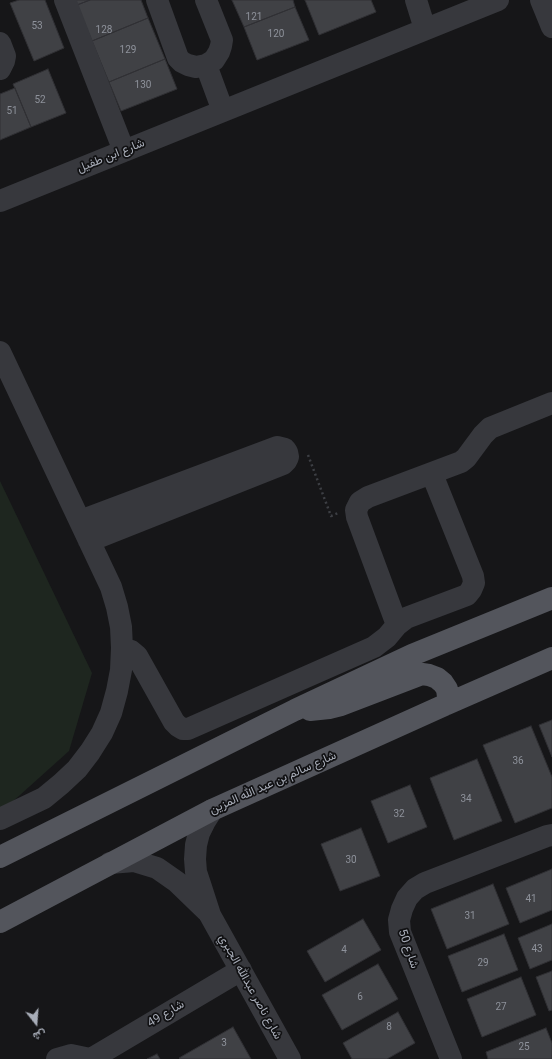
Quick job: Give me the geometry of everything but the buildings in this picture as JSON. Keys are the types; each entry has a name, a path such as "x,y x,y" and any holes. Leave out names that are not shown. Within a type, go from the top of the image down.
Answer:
{"main road":[{"path":"0,857 295,710 412,655 552,598"},
{"name":"شارع سالم بن عبد الله المزين","path":"9,917 212,810 552,658"},
{"path":"295,710 318,710 341,706 422,674 433,676 443,683 447,689 447,704"},
{"path":"0,938 9,917"}],"street":[{"path":"65,0 124,151"},
{"path":"156,0 178,58 188,65 196,67 206,65 214,60 219,52 222,40 206,0"},
{"path":"416,0 426,29"},
{"name":"شارع ابن طفيل","path":"0,201 498,0"},
{"path":"0,43 5,56 0,69"},
{"path":"206,65 223,111"},
{"path":"0,352 111,587 120,620 122,648 121,670 111,713 102,733 90,752 77,769 44,798 0,819"},
{"path":"397,625 357,517 357,506 364,499 461,462 466,458 486,431 495,425 552,403"},
{"path":"80,521 277,447 285,449 287,452 288,457 282,464 89,541"},
{"path":"122,648 131,651 137,656 174,722 178,726 188,729 374,646 387,637 397,625 412,615 467,595 474,583 473,576 432,474"},
{"name":"شارع ناصر عبدالله الجبري","path":"212,810 199,833 196,845 196,872 210,915 290,1059"},
{"name":"شارع 50","path":"451,1059 400,932 399,920 402,909 407,898 415,889 425,883 552,835"},
{"name":"شارع ناصر عبدالله الجبري","path":"110,863 134,861 157,868 177,882 210,915"},
{"name":"شارع 49","path":"90,1059 241,970"},
{"path":"57,1059 71,1055 90,1059"}],"path":[{"path":"287,452 305,446 331,516 357,506"}],"shaded area":[{"path":"0,481 92,673 69,751 0,813"}]}
